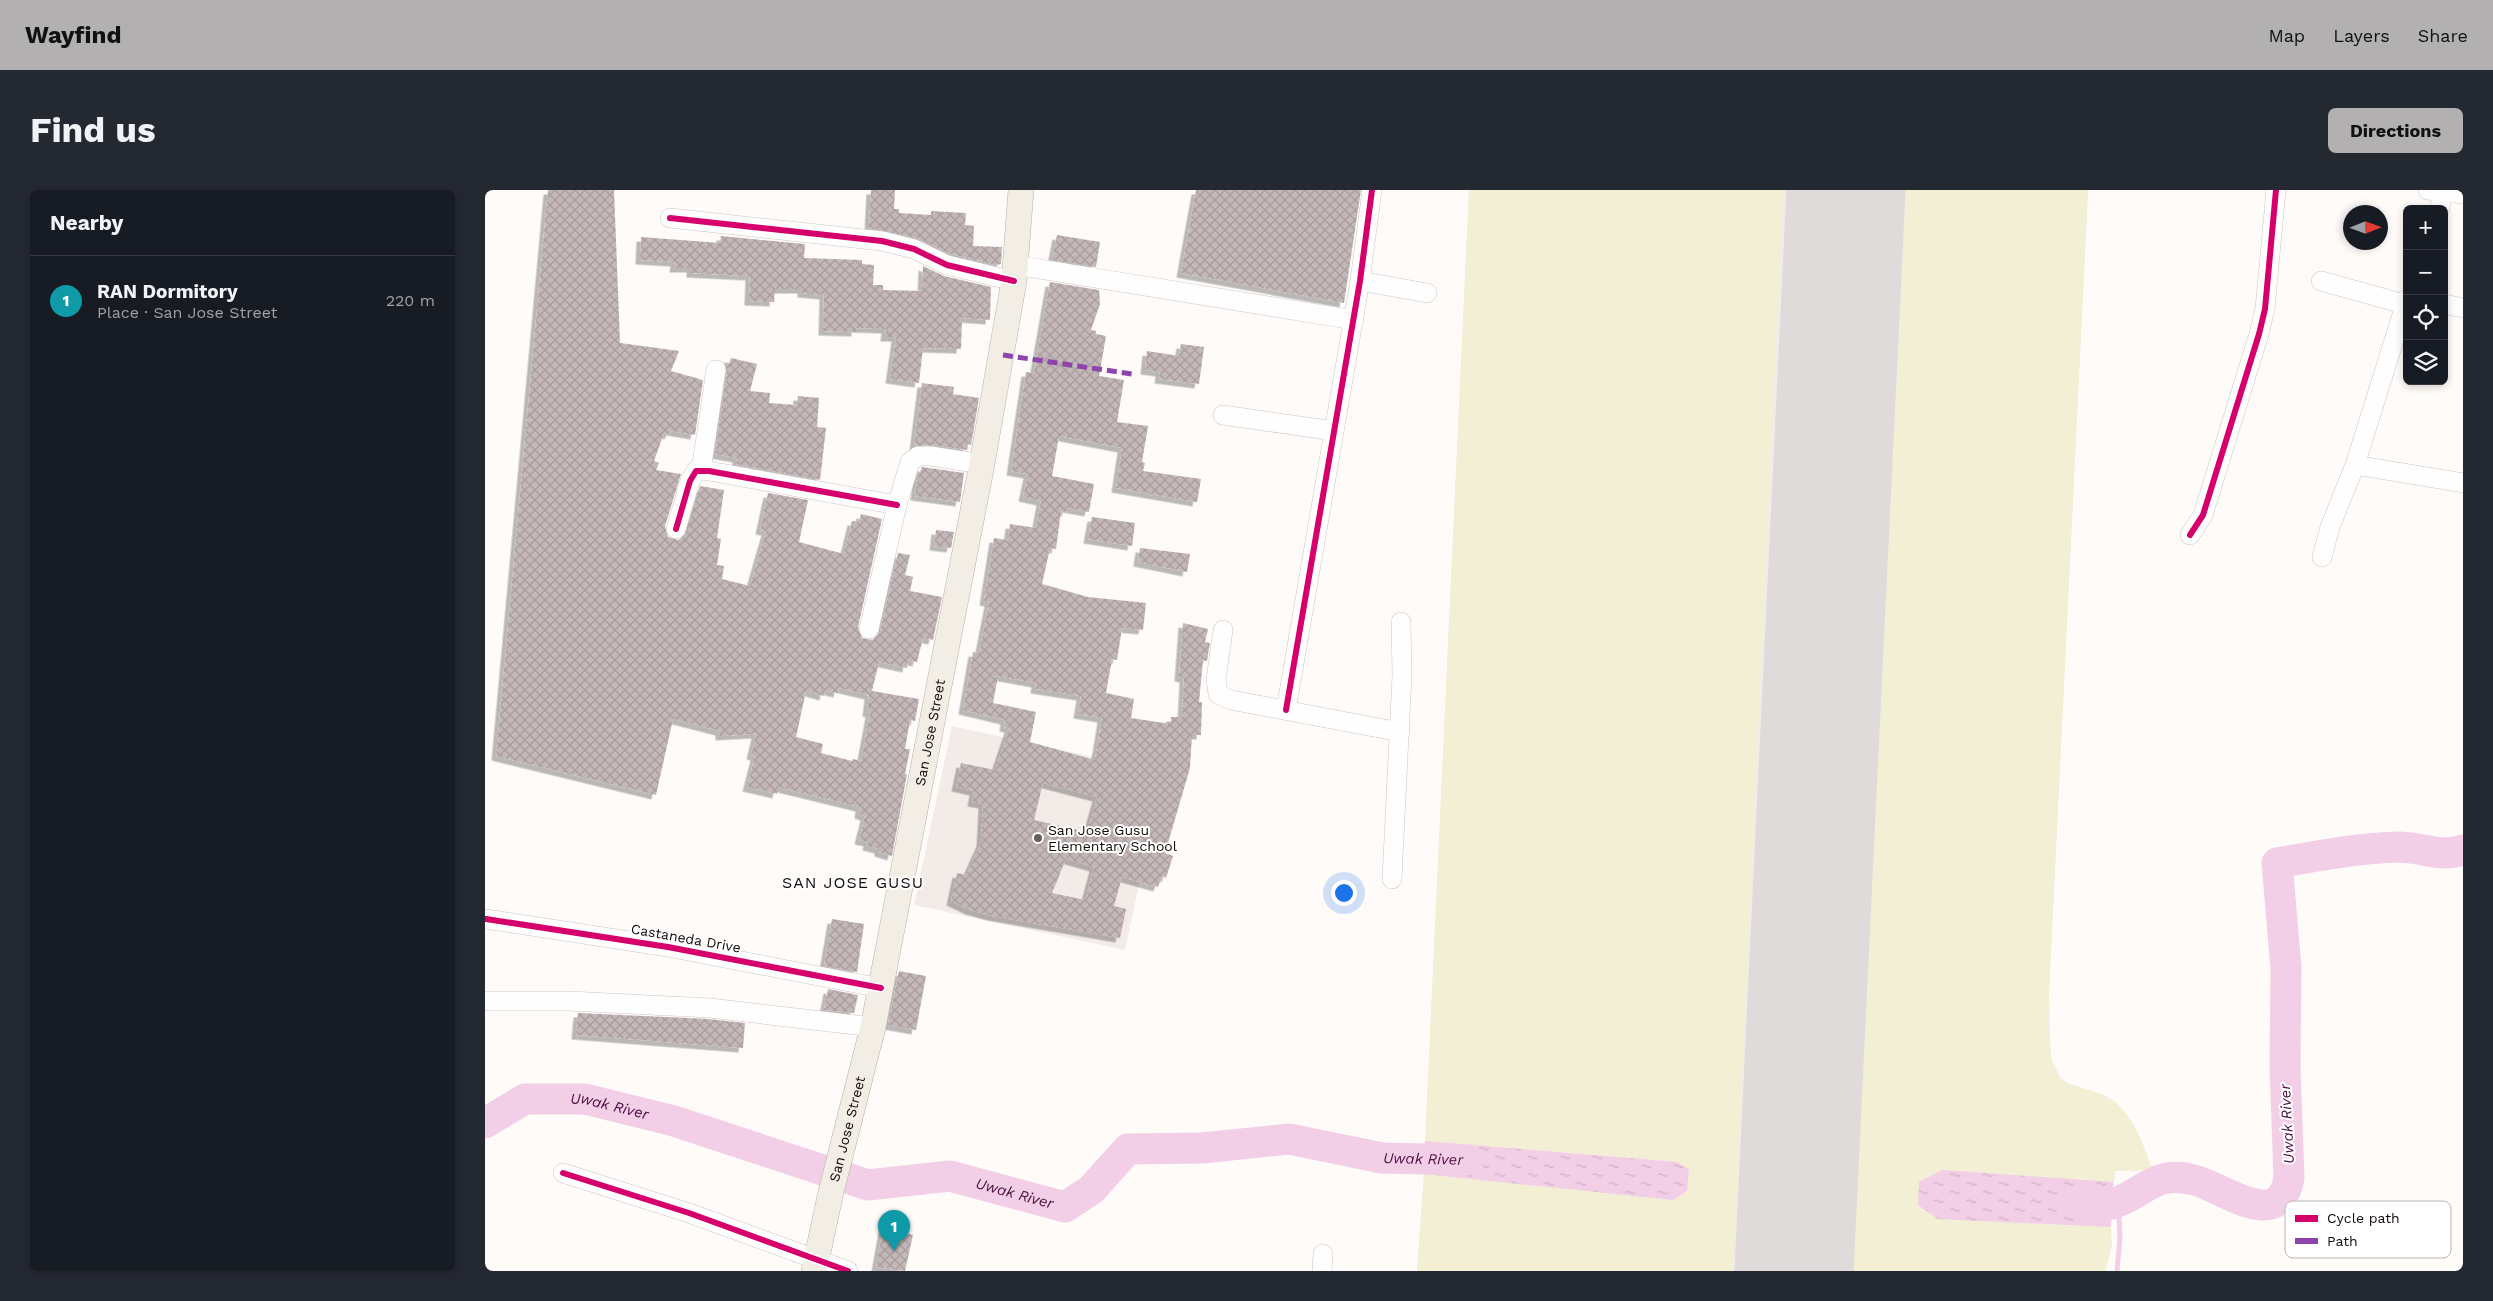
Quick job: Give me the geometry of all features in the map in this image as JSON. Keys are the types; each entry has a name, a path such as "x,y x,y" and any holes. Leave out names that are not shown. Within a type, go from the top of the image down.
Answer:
{"main road":[{"name":"San Jose Street","path":"815,1266 831,1192 873,1027 982,464 1015,273 1021,190"}],"street":[{"path":"1286,710 1360,281 1372,190"},
{"path":"2190,535 2203,515 2259,334 2265,309 2277,190"},
{"path":"2438,195 2463,194"},
{"path":"670,218 883,241 914,249 947,265 1353,320"},
{"path":"1360,281 1427,293"},
{"path":"2321,281 2403,301"},
{"path":"2448,305 2463,308"},
{"path":"2322,557 2330,527 2355,465 2403,308"},
{"path":"701,471 717,370"},
{"path":"1223,414 1335,431"},
{"path":"869,629 897,505 910,462 918,456 982,464"},
{"path":"2355,465 2463,483"},
{"path":"676,529 693,474 701,471 897,505"},
{"path":"1392,880 1399,732 1401,622"},
{"path":"1223,630 1216,679 1218,694 1231,700 1399,732"},
{"name":"Castaneda Drive","path":"486,919 668,948 881,988"},
{"path":"485,1001 569,1001 710,1008 873,1027"},
{"path":"563,1173 689,1213 815,1266 848,1271"}],"shaded area":[{"path":"1469,190 2088,190 2049,992 2051,1058 2060,1077 2068,1083 2106,1096 2118,1104 2136,1129 2153,1170 2115,1171 2111,1227 2112,1246 2105,1271 1417,1271 1424,1174"},
{"path":"1469,190 1783,190 1733,1271 1417,1271 1424,1174 1673,1200 1687,1191 1689,1170 1676,1162 1425,1141"},
{"path":"1906,190 2088,190 2048,1026 2050,1051 2057,1073 2068,1084 2105,1096 2119,1106 2131,1120 2153,1170 2115,1171 2113,1182 1942,1170 1938,1219 2111,1227 2110,1254 2105,1271 1853,1271"},
{"name":"San Jose Gusu Elementary School","path":"952,726 1163,772 1125,950 914,905"}],"water":[{"path":"1425,1141 1677,1162 1689,1170 1687,1191 1673,1200 1424,1174"},
{"path":"1942,1170 2113,1182 2111,1227 1938,1219 1918,1205 1919,1182"}],"building":[{"path":"548,190 614,190 620,343 679,351 671,371 703,380 695,435 671,431 669,435 664,433 654,461 659,463 656,470 681,474 665,526 668,537 678,540 684,537 700,486 724,490 717,538 721,539 717,565 724,566 722,579 750,586 766,531 760,530 768,493 808,500 799,542 844,554 852,521 859,522 861,514 882,519 858,627 862,638 873,640 880,632 898,553 910,555 905,575 913,577 910,591 942,597 933,640 923,638 917,662 908,660 907,668 879,662 872,691 919,699 915,721 910,720 905,749 910,749 905,774 907,774 892,856 879,852 879,849 867,846 868,842 859,840 865,816 859,814 860,807 778,787 777,794 747,787 755,756 751,755 756,734 720,736 720,731 673,719 656,795 496,756","holes":["839,688 869,695 867,712 870,713 861,761 853,759 852,761 821,753 823,744 796,737 806,691 824,696 825,690 838,693"]},
{"path":"871,190 895,190 894,209 899,209 899,213 931,215 931,211 966,213 965,225 974,226 973,246 1002,247 1001,264 996,265 951,254 917,238 869,228"},
{"path":"1196,190 1361,190 1344,303 1181,273"},
{"path":"1057,235 1100,242 1096,267 1052,260"},
{"path":"721,236 805,244 804,258 862,260 862,264 874,265 873,285 883,285 883,290 922,291 923,266 944,276 991,287 990,320 962,318 961,349 923,348 919,383 890,379 896,337 885,337 886,329 856,328 856,332 823,331 824,295 802,293 802,289 775,289 774,302 749,301 750,276 691,273 691,268 674,268 675,262 640,260 641,237 720,243"},
{"path":"1050,282 1099,290 1100,304 1091,330 1096,331 1096,334 1106,336 1099,376 1124,380 1117,422 1148,426 1142,462 1145,463 1143,471 1201,479 1197,502 1116,488 1122,448 1059,436 1052,476 1094,484 1089,512 1067,508 1066,512 1061,511 1056,549 1050,548 1042,584 1088,597 1146,603 1143,630 1122,628 1117,660 1112,659 1106,693 1134,699 1131,718 1164,723 1171,722 1171,717 1182,717 1184,678 1179,677 1183,623 1208,629 1205,642 1210,643 1207,661 1203,660 1199,702 1202,702 1201,735 1192,735 1190,768 1165,853 1173,856 1166,878 1162,876 1158,887 1122,877 1114,906 1126,909 1120,938 992,916 970,910 951,901 957,873 966,875 981,842 983,804 972,802 974,791 956,787 961,763 995,770 1009,728 1004,727 1005,720 963,710 973,652 979,653 989,602 984,601 994,538 1008,540 1010,524 1036,528 1041,501 1023,497 1028,474 1011,471 1026,372 1034,373","holes":["998,676 1036,683 1035,689 1081,696 1078,714 1102,718 1095,760 1030,742 1036,712 993,703","1043,783 1097,797 1087,832 1034,820","1066,859 1094,867 1085,900 1052,893"]},
{"path":"1181,344 1204,347 1199,384 1159,379 1160,372 1145,370 1147,351 1179,356"},
{"path":"731,358 757,364 750,391 770,393 769,403 797,405 798,396 819,398 817,427 826,428 820,480 736,464 737,458 715,454 727,372 724,362 729,364"},
{"path":"922,383 954,387 953,394 979,398 971,445 968,444 967,450 932,445 914,446"},
{"path":"922,467 964,473 960,502 915,496 917,479"},
{"path":"1092,517 1135,523 1132,546 1088,539"},
{"path":"936,530 954,532 951,548 934,546"},
{"path":"1140,548 1190,554 1187,572 1138,562"},
{"path":"832,919 864,924 857,972 824,966"},
{"path":"899,971 926,976 916,1030 888,1025"},
{"path":"828,989 858,995 854,1013 824,1010"},
{"path":"578,1013 709,1019 745,1023 743,1048 576,1035"},
{"path":"883,1228 913,1235 905,1271 876,1267"}],"waterway":[{"name":"Uwak River","path":"2070,1202 2108,1205 2123,1200 2159,1180 2180,1178 2206,1184 2249,1203 2262,1205 2274,1203 2283,1194 2289,1178 2285,1067 2286,968 2277,863 2368,849 2407,847 2448,853 2463,850"},
{"name":"Uwak River","path":"485,1123 525,1099 585,1099 674,1121 868,1185 950,1176 1065,1207 1091,1190 1128,1149 1202,1148 1289,1139 1382,1158 1468,1160"},
{"path":"2117,1271 2120,1238 2118,1201"}],"runway":[{"path":"1794,1271 1846,190"}],"marked path":[{"path":"1003,355 1132,374"}],"cycle path":[{"path":"1286,710 1360,281 1372,190"},
{"path":"2190,535 2203,515 2259,334 2265,309 2276,190"},
{"path":"670,218 882,241 914,249 947,265 1014,281"},
{"path":"676,529 690,481 696,471 709,471 897,505"},
{"path":"486,919 668,947 881,988"},
{"path":"563,1173 689,1213 848,1271"}],"place":[{"name":"San Jose Gusu Elementary School","path":"1038,838"},
{"name":"RAN Dormitory","path":"894,1251"}],"district":[{"name":"SAN JOSE GUSU","path":"853,882"}]}
